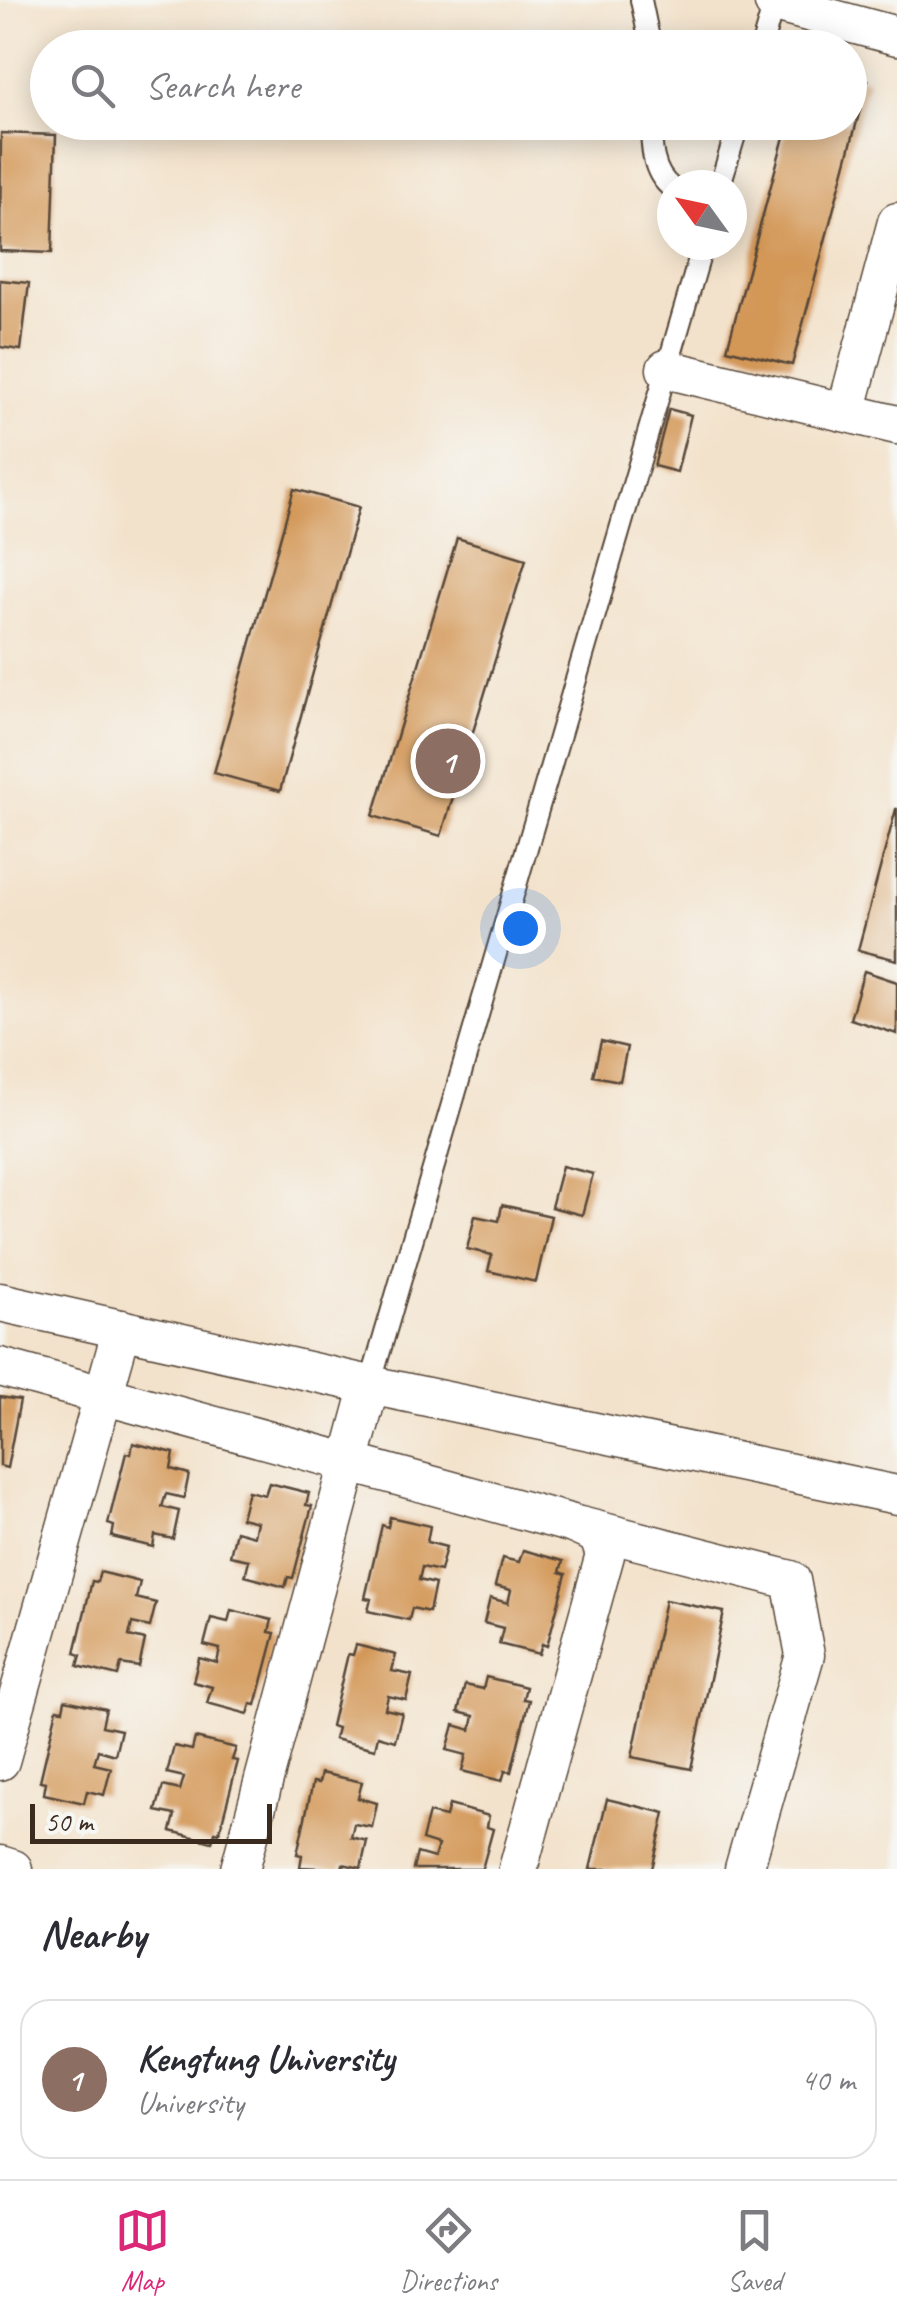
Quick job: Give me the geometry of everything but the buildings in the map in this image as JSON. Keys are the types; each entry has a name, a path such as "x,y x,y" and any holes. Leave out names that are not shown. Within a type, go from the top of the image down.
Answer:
{"street":[{"path":"774,2 897,36"},
{"path":"846,412 897,222"},
{"path":"666,368 897,424"},
{"path":"0,1302 370,1385 897,1495"},
{"path":"0,1761 122,1330"},
{"path":"0,1367 348,1464 791,1580 804,1655 744,1869"},
{"path":"240,1869 370,1385"},
{"path":"518,1869 605,1554 598,1535 573,1524"},
{"path":"0,1865 13,1869"}],"lane":[{"path":"641,0 647,30"},
{"path":"766,30 774,2"},
{"path":"650,140 650,151 659,170"},
{"path":"725,170 734,140"},
{"path":"370,1385 698,260"}],"place":[{"name":"Kengtung University","path":"448,761"}]}
